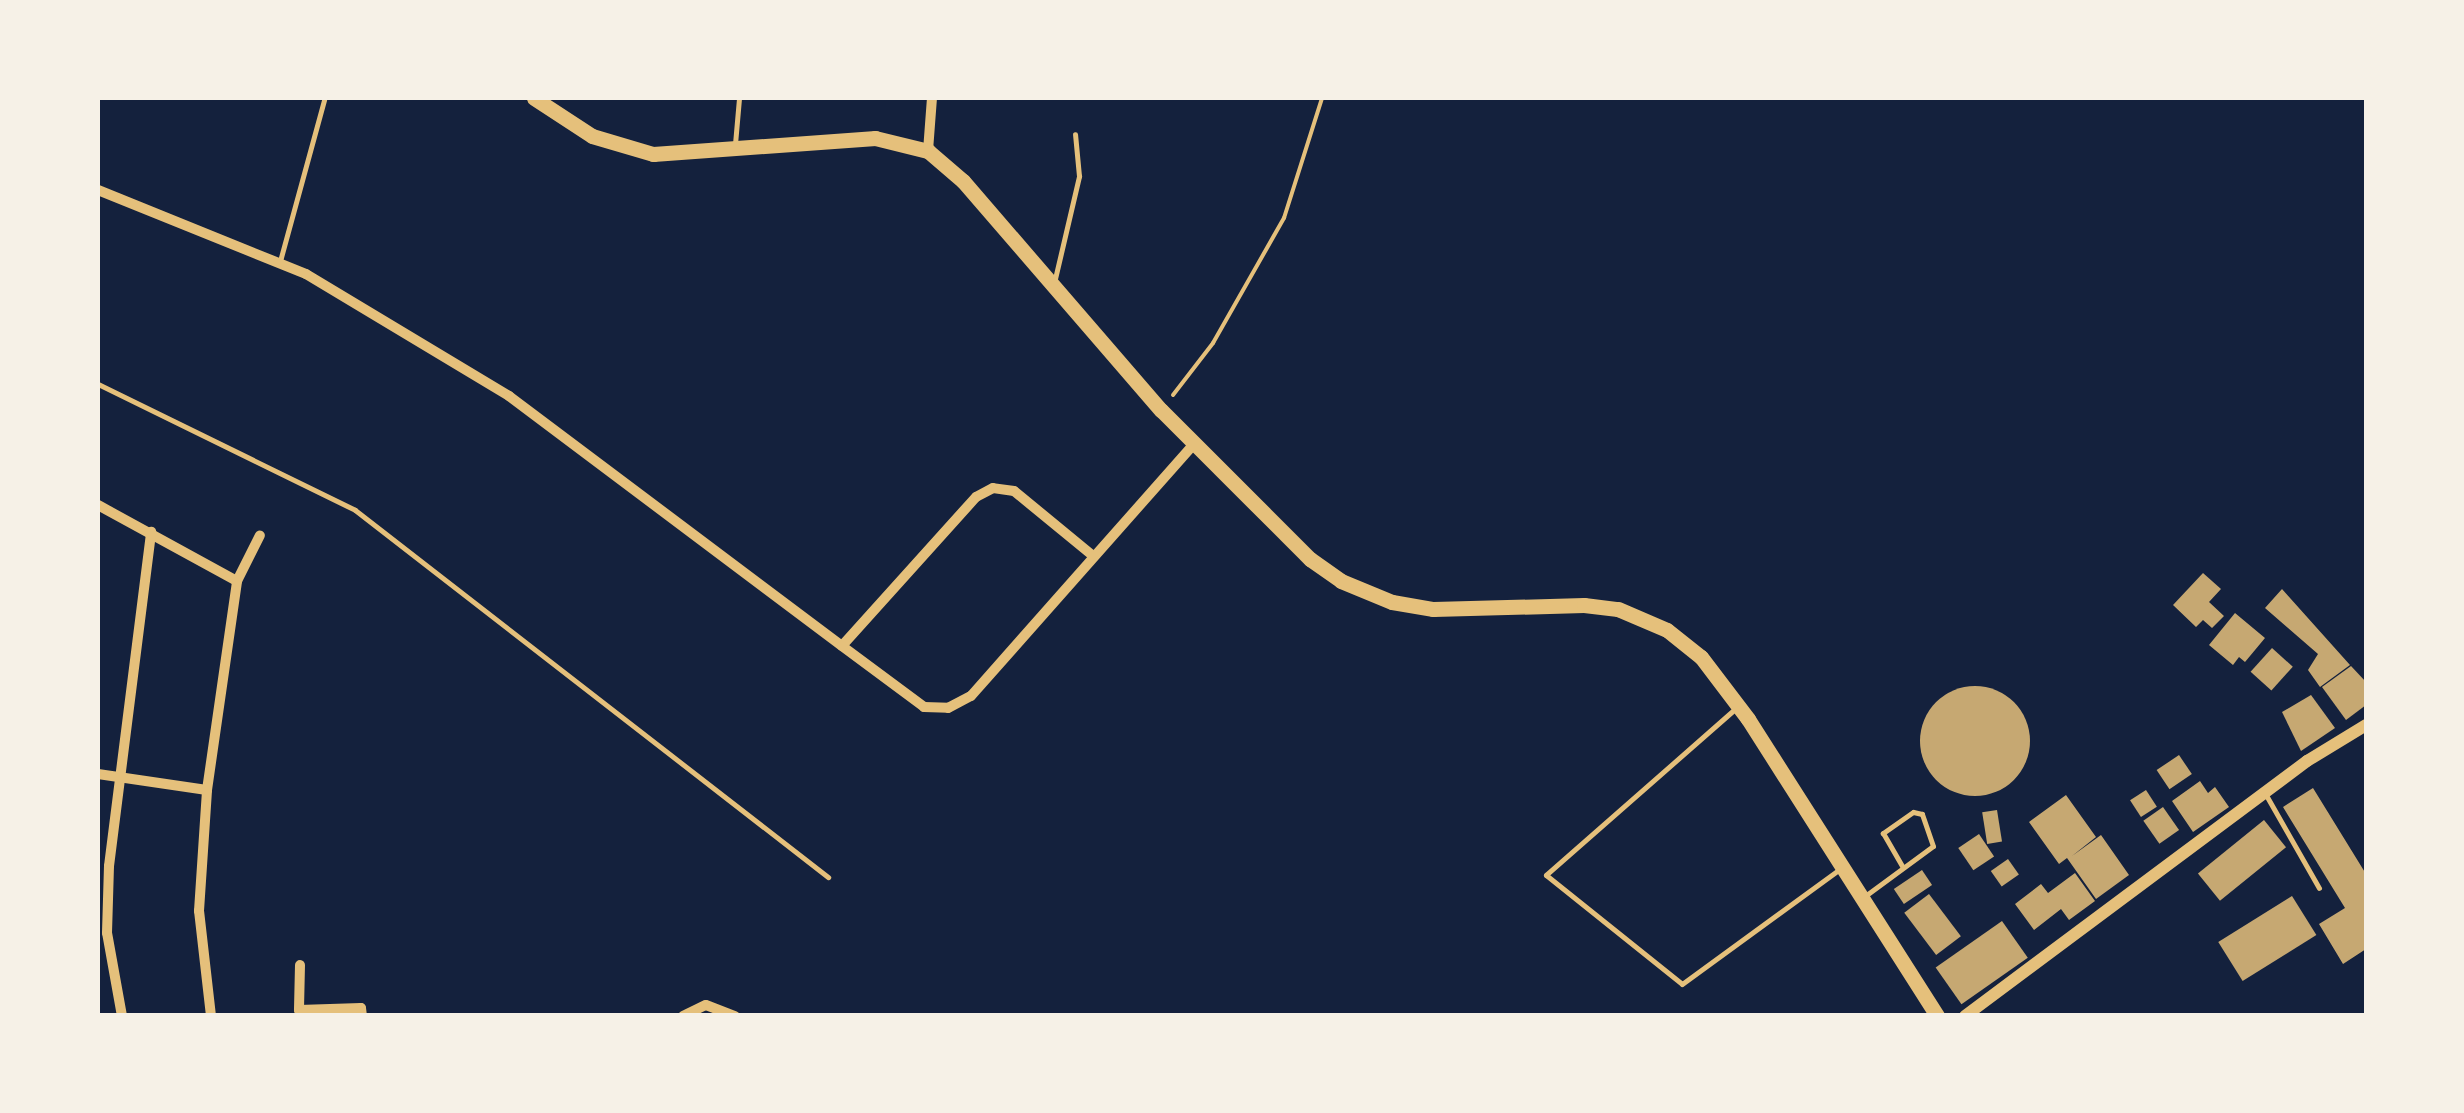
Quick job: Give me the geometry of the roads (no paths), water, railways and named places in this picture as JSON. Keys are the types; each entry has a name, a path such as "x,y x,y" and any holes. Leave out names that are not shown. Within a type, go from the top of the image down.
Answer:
{"main road":[{"path":"534,98 592,136 652,154 875,138 928,151 963,181 1160,410 1310,560 1366,594 1449,610 1618,609 1667,630 1701,657 1738,706 1846,864 1938,1016"}],"street":[{"path":"928,151 932,98"},
{"path":"98,190 280,261 509,396 924,707 948,708 972,696 1092,554 1194,444"},
{"path":"842,646 976,497 993,488 1014,492 1092,554"},
{"path":"98,506 236,581"},
{"path":"122,1016 107,932 116,777 151,532"},
{"path":"212,1016 199,911 207,790 236,581 260,535"},
{"path":"1965,1016 2264,792 2366,725"},
{"path":"98,774 207,790"},
{"path":"300,965 299,1010 361,1008 362,1016"},
{"path":"683,1016 706,1005 735,1016"}],"lane":[{"path":"734,147 740,98"},
{"path":"280,261 324,100"},
{"path":"1052,289 1079,176 1075,134"},
{"path":"98,384 356,510 828,877"},
{"path":"1738,706 1546,875 1682,984 1846,864"},
{"path":"2264,792 2320,888"},
{"path":"1864,896 1933,846 1922,814 1912,812 1883,833 1904,867"}]}
